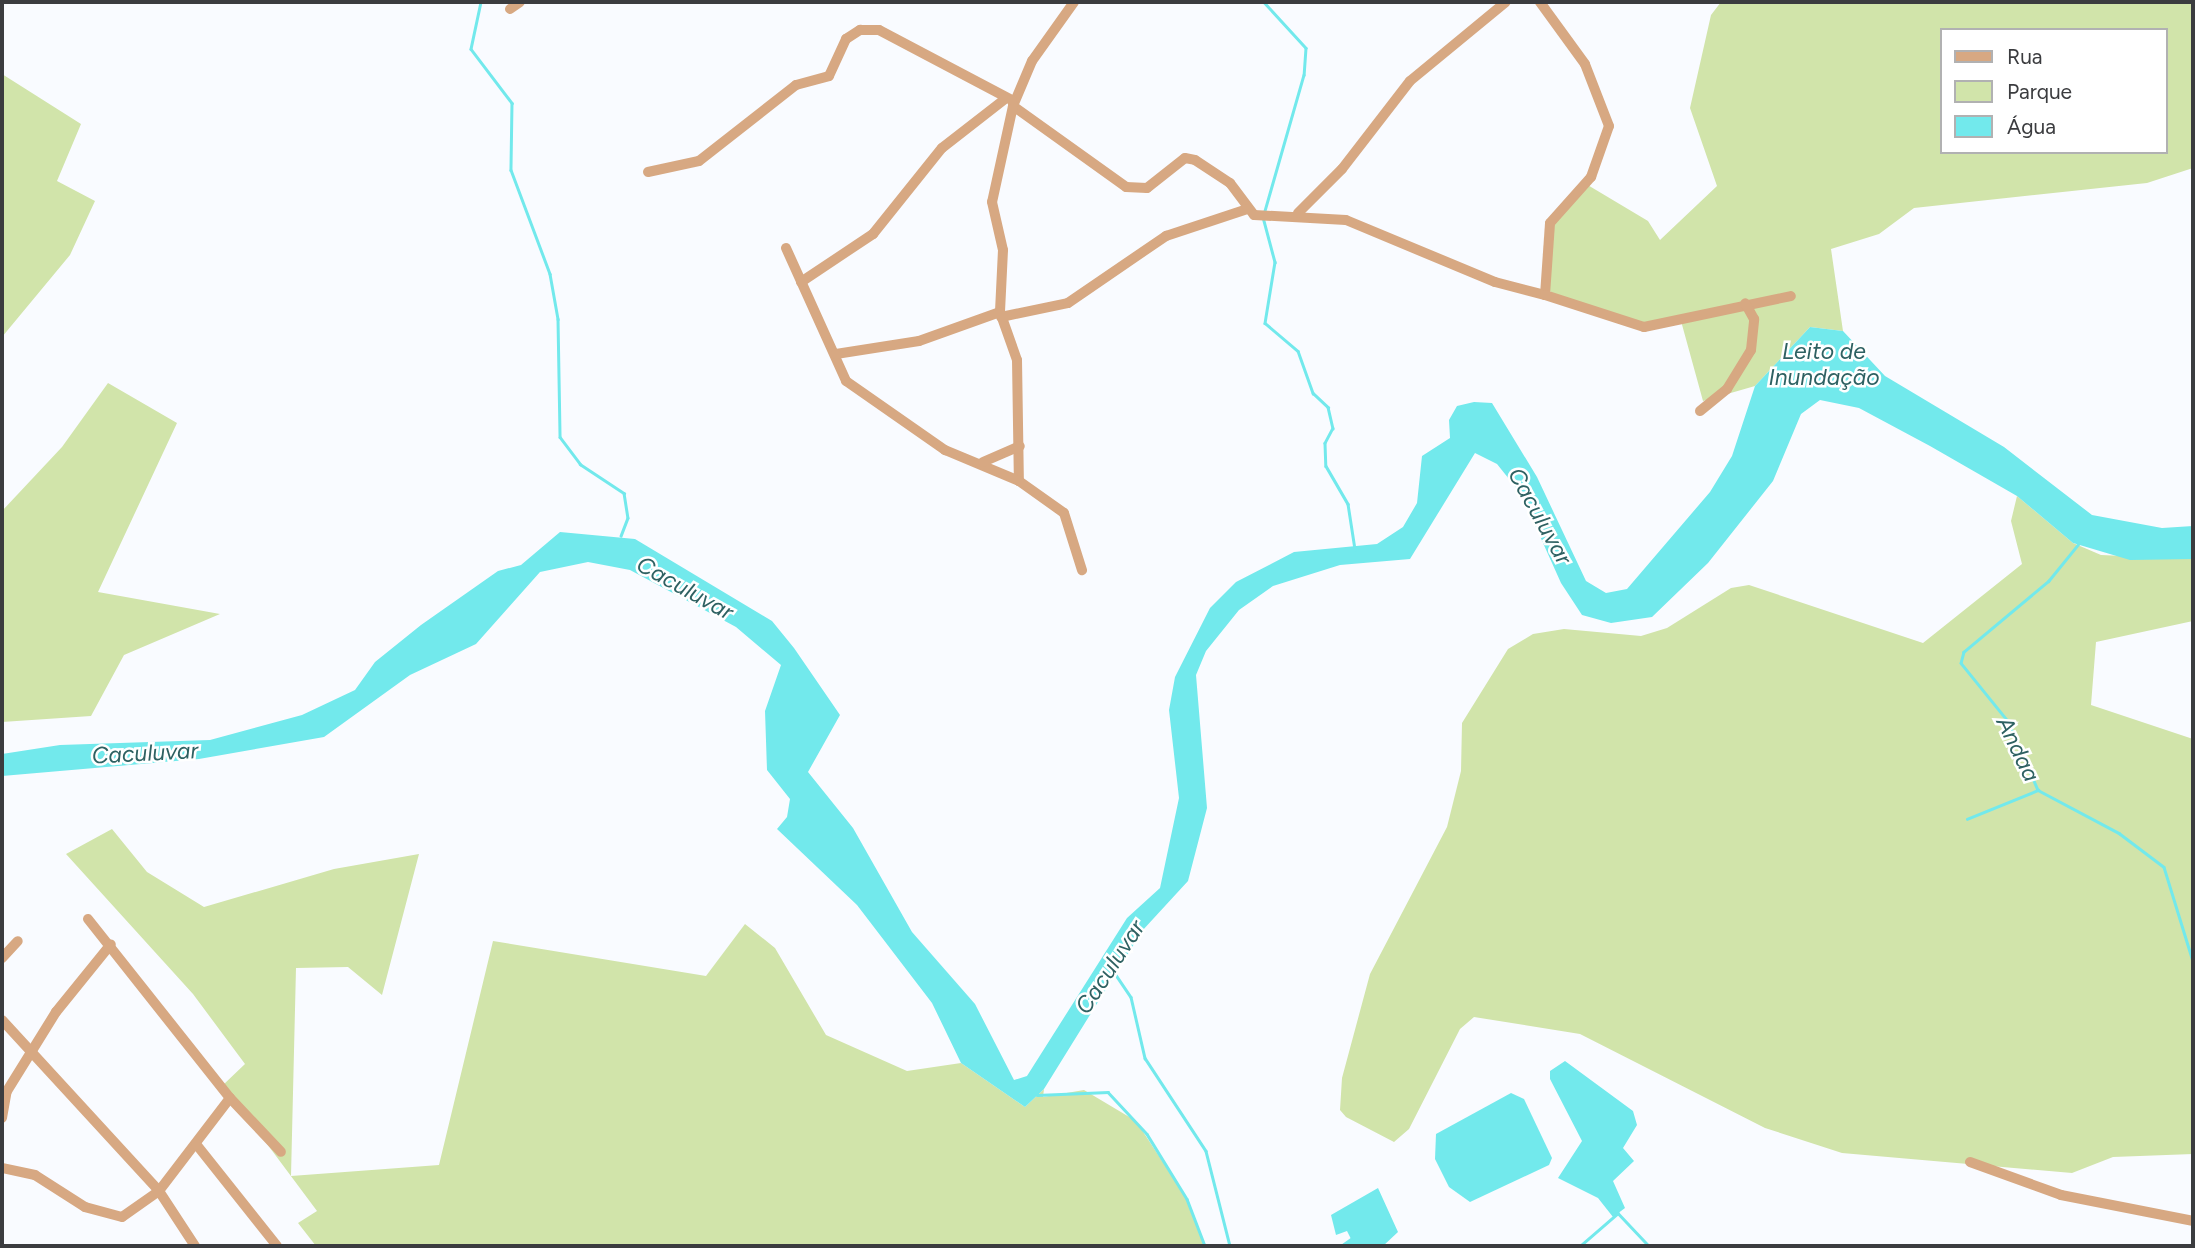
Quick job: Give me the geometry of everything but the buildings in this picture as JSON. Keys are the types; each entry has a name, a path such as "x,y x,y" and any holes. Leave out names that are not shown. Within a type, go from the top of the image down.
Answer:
{"street":[{"path":"510,9 520,2"},
{"path":"1020,481 1017,360 1000,314 1003,260 992,193 1010,102 1074,2"},
{"path":"1298,214 1342,169 1410,81 1506,2"},
{"path":"1540,2 1579,52 1609,126 1591,177 1550,223 1545,295"},
{"path":"648,172 699,161 796,85 829,76 846,39 860,30 878,30 1010,102 1126,187 1136,191 1157,183 1185,158 1230,183 1247,209 1263,218 1298,214 1388,233 1495,282 1644,327 1745,303 1791,296"},
{"path":"801,282 873,234 942,148 1010,102"},
{"path":"836,354 919,341 1000,314 1068,303 1167,236 1247,209"},
{"path":"786,248 846,381 903,424 945,450 983,462 1020,481 1071,521 1082,570"},
{"path":"1700,411 1727,389 1751,350 1754,319 1745,303"},
{"path":"983,462 1020,446"},
{"path":"88,919 111,944 230,1098 281,1152"},
{"path":"2,958 18,941"},
{"path":"2,1118 4,1091 32,1054 75,985 111,944"},
{"path":"2,1020 159,1191 195,1246"},
{"path":"2,1168 35,1175 85,1207 122,1217 159,1191 230,1098"},
{"path":"196,1144 276,1246"},
{"path":"1970,1162 2061,1195 2193,1221"}],"green space":[{"path":"1721,2 2193,2 2193,168 2147,183 1914,208 1879,234 1831,249 1843,331 1810,327 1755,386 1703,401 1681,321 1650,327 1562,303 1546,287 1550,223 1586,184 1648,221 1660,240 1717,186 1690,108 1711,15"},
{"path":"2,74 81,124 57,181 95,201 70,255 2,337"},
{"path":"108,383 177,423 98,592 220,614 124,655 91,716 2,722 2,511 62,447"},
{"path":"2017,496 2073,543 2101,555 2193,559 2193,621 2096,642 2091,705 2193,739 2193,1154 2113,1157 2072,1173 1842,1153 1765,1128 1580,1034 1474,1017 1460,1029 1409,1129 1394,1142 1346,1117 1340,1110 1342,1078 1370,974 1447,827 1461,771 1462,723 1508,649 1533,634 1564,629 1641,636 1667,628 1731,588 1749,585 1923,643 2022,564 2011,521"},
{"path":"112,829 147,872 204,907 334,869 419,854 382,995 348,967 296,968 291,1176 439,1165 493,941 706,976 745,924 775,948 826,1035 907,1071 961,1063 1025,1107 1044,1089 1043,1097 1084,1090 1136,1121 1187,1199 1205,1246 316,1246 298,1223 317,1211 223,1085 245,1064 193,994 66,854"}],"water":[{"name":"Leito de Inundação","path":"1810,327 1843,331 1885,376 2004,447 2092,515 2162,528 2193,526 2193,559 2130,560 2073,543 2017,496 1930,446 1859,408 1820,400 1801,414 1773,481 1708,563 1652,617 1611,623 1582,615 1561,583 1521,494 1497,464 1475,453 1410,559 1340,565 1273,586 1239,610 1206,651 1196,675 1207,808 1188,881 1142,931 1044,1089 1025,1107 961,1063 932,1003 857,905 777,829 787,817 790,799 767,770 765,711 781,665 736,627 630,570 588,562 540,572 476,644 410,675 324,737 199,759 2,776 2,754 60,745 210,740 302,715 355,690 375,662 421,625 498,571 521,565 560,532 635,539 772,621 794,648 840,715 808,772 853,828 912,932 975,1004 1014,1080 1027,1076 1127,918 1160,888 1179,798 1169,710 1175,677 1210,608 1236,582 1294,552 1377,544 1403,527 1417,503 1422,456 1450,438 1449,420 1457,406 1474,402 1492,403 1537,477 1586,581 1606,593 1627,589 1710,492 1732,456 1755,386"},
{"path":"1565,1061 1633,1111 1637,1125 1623,1148 1634,1161 1613,1181 1625,1208 1613,1217 1598,1198 1558,1178 1582,1141 1550,1079 1550,1071"},
{"path":"1511,1093 1524,1099 1552,1158 1549,1165 1470,1202 1449,1187 1435,1159 1436,1134"},
{"path":"1378,1188 1398,1232 1383,1246 1344,1246 1351,1239 1347,1231 1336,1235 1331,1215"}],"waterway":[{"path":"481,2 471,49 512,103 511,170 550,274 558,319 560,437 580,464 624,493 628,518 621,536"},
{"path":"1264,2 1306,48 1304,75 1265,211"},
{"path":"1263,217 1275,262 1265,323 1298,351 1313,393 1328,407 1333,428 1325,443 1326,466 1348,504 1355,549"},
{"name":"Andaa","path":"2079,544 2049,581 1964,652 1961,663 2008,721 2038,790 2119,833 2164,867 2193,961"},
{"path":"1967,819 2038,790"},
{"name":"Caculuvar","path":"1114,972 1131,997 1145,1058 1206,1151 1230,1246"},
{"path":"1037,1095 1108,1092 1147,1134 1187,1199 1205,1246"},
{"path":"1580,1246 1618,1213 1649,1246"},
{"path":"1341,1246 1351,1239"}]}
